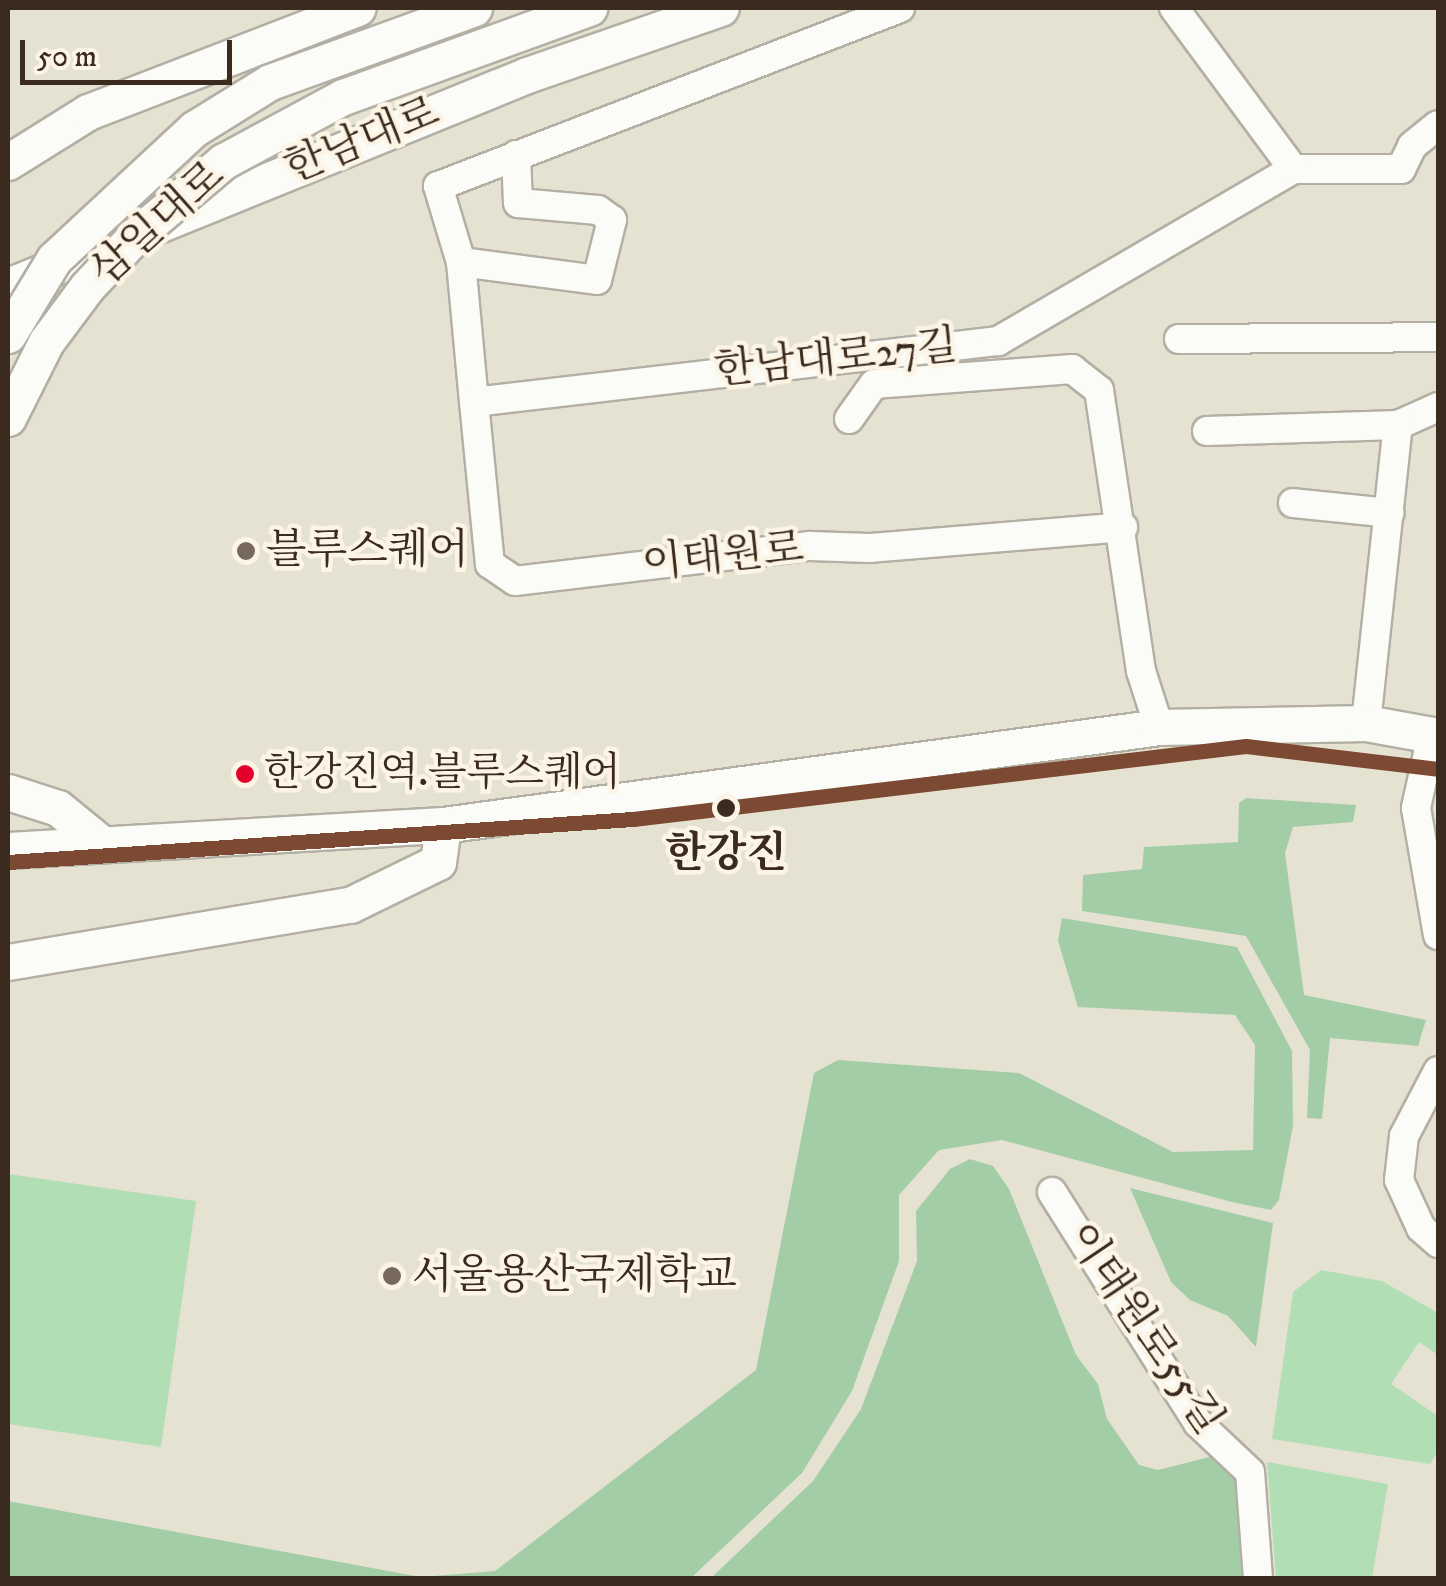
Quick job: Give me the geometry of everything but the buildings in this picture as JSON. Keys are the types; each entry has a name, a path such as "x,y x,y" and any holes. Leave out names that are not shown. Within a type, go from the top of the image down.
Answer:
{"main road":[{"path":"8,162 88,112 358,8"},
{"name":"삼일대로","path":"8,335 54,259 194,129 270,82 474,8"},
{"name":"삼일대로","path":"8,418 46,342 87,287 136,235 224,162 343,98 589,8"},
{"name":"한남대로","path":"8,286 527,75 721,8"},
{"path":"8,850 443,825 1159,726 1366,723 1435,736"},
{"path":"8,792 58,808 102,844"},
{"path":"8,962 350,905 438,862 443,825"},
{"path":"8,828 102,844"},
{"path":"8,874 102,844"}],"street":[{"path":"474,402 461,262 438,186 900,8"},
{"path":"1174,8 1293,169 1401,169 1412,146 1438,125"},
{"path":"461,262 597,280 612,220 598,210 518,203 516,156"},
{"name":"한남대로27길","path":"474,402 998,341 1293,169"},
{"path":"1179,339 1438,337"},
{"path":"848,419 874,384 1072,369 1100,390 1140,671 1159,726"},
{"name":"이태원로","path":"474,402 490,564 515,580 810,546 870,548 1122,527"},
{"path":"1207,431 1425,420 1389,513 1366,723"},
{"path":"1292,503 1389,513"},
{"path":"1435,736 1416,808 1438,936"},
{"path":"1438,1071 1404,1136 1399,1180 1421,1228 1438,1243"},
{"name":"이태원로55길","path":"1052,1192 1198,1423 1250,1472 1258,1578"}],"green space":[{"path":"1246,798 1356,805 1353,822 1293,827 1285,853 1304,995 1426,1020 1418,1046 1330,1038 1322,1119 1307,1118 1310,1050 1246,936 1082,911 1083,875 1142,869 1144,847 1238,842 1239,803"},
{"path":"1062,918 1237,947 1292,1051 1293,1126 1279,1200 1271,1210 1232,1202 1002,1140 939,1150 899,1195 899,1261 852,1391 802,1473 691,1578 8,1578 8,1501 421,1577 495,1571 756,1370 814,1073 838,1060 1019,1073 1173,1152 1253,1150 1255,1045 1235,1015 1078,1007 1058,941"},
{"path":"970,1159 993,1166 1009,1189 1076,1355 1098,1384 1107,1419 1139,1465 1158,1470 1225,1453 1238,1463 1256,1578 711,1578 813,1481 861,1409 917,1261 916,1211 950,1169"},
{"path":"8,1174 196,1201 161,1447 8,1424"},
{"path":"1130,1188 1273,1223 1256,1347 1228,1316 1190,1300 1171,1282"},
{"path":"1321,1270 1382,1281 1438,1313 1438,1355 1419,1342 1391,1384 1438,1416 1438,1451 1430,1464 1272,1439 1293,1292"},
{"path":"1267,1462 1388,1484 1372,1578 1276,1578"}],"transit line":[{"path":"8,862 633,819 1246,746 1438,769"}],"place":[{"name":"블루스퀘어","path":"246,551"},
{"name":"한강진역.블루스퀘어","path":"245,774"},
{"name":"한강진","path":"726,808"},
{"name":"서울용산국제학교","path":"392,1276"}]}
